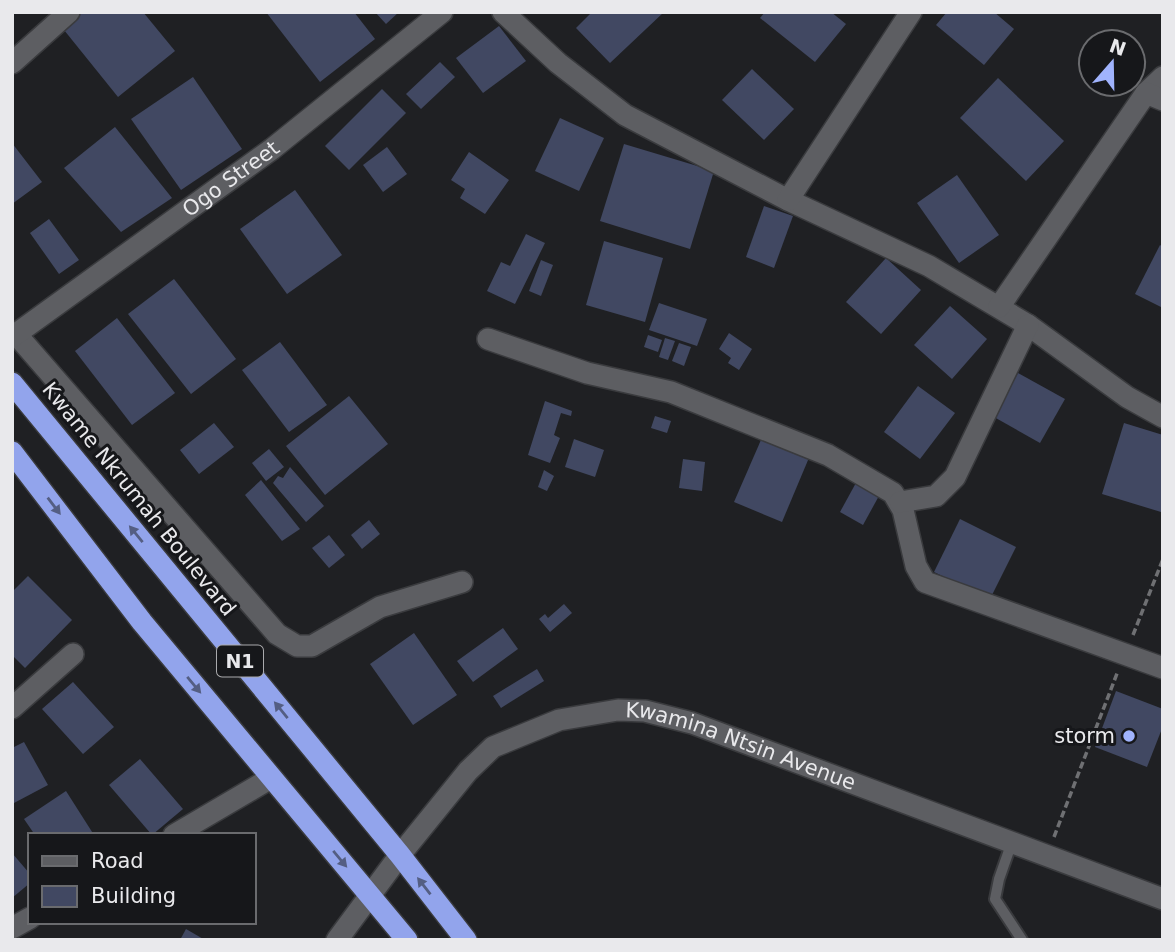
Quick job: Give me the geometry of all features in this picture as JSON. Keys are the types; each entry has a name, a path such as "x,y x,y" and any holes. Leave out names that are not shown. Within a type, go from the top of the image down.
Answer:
{"highway":[{"name":"Kwame Nkrumah Boulevard","path":"12,383 400,855 466,940"},
{"name":"N1","path":"12,452 142,622 407,940"}],"street":[{"path":"12,63 69,12"},
{"name":"Ogo Street","path":"14,336 272,149 442,12"},
{"path":"503,12 558,63 625,115 788,200 929,266 1028,324 1127,397 1163,417"},
{"path":"788,200 911,12"},
{"path":"999,307 1154,96 1163,78"},
{"path":"900,502 936,496 955,477 1028,324"},
{"path":"14,336 277,634 297,646 312,646 380,607 462,582"},
{"path":"488,339 587,373 671,392 828,455 894,493 900,502 916,566 925,582 1163,668"},
{"path":"12,708 73,654"},
{"name":"Kwamina Ntsin Avenue","path":"337,940 400,855 468,771 493,747 559,720 618,710 645,711 692,723 1163,899"},
{"path":"177,833 271,778"},
{"path":"12,929 28,919"}],"lane":[{"path":"1012,842 995,899 1022,940"}],"path":[{"path":"1047,855 1163,559"}],"building":[{"path":"76,12 143,12 175,51 118,97 60,25"},
{"path":"266,12 354,12 375,39 320,82"},
{"path":"375,12 399,12 386,24"},
{"path":"592,12 664,12 610,63 576,28"},
{"path":"765,12 831,12 846,24 815,62 760,18"},
{"path":"947,12 994,12 1014,29 984,65 936,25"},
{"path":"499,26 526,61 483,93 456,58"},
{"path":"440,62 455,77 421,109 406,94"},
{"path":"752,69 794,109 764,140 722,100"},
{"path":"193,77 242,149 181,190 131,119"},
{"path":"998,78 1064,141 1026,181 960,118"},
{"path":"382,89 406,113 349,170 325,146"},
{"path":"560,118 604,138 579,191 535,171"},
{"path":"115,127 172,198 121,232 64,168"},
{"path":"12,143 42,182 12,204"},
{"path":"624,144 714,171 690,249 600,221"},
{"path":"387,147 407,174 383,192 363,165"},
{"path":"469,152 509,180 485,214 460,198 465,189 451,180"},
{"path":"957,175 999,235 959,263 917,203"},
{"path":"295,190 342,255 287,294 240,229"},
{"path":"764,206 793,216 774,268 746,257"},
{"path":"49,219 79,260 59,274 30,233"},
{"path":"526,234 545,243 515,304 487,291 501,262 510,266"},
{"path":"604,241 663,258 645,322 586,305"},
{"path":"1160,245 1163,247 1163,308 1135,294"},
{"path":"886,258 921,290 881,334 846,302"},
{"path":"541,260 553,265 541,296 529,291"},
{"path":"174,279 236,359 191,394 128,314"},
{"path":"659,303 707,319 697,346 649,330"},
{"path":"950,306 987,339 952,379 914,345"},
{"path":"117,318 175,393 132,425 75,351"},
{"path":"729,333 752,349 739,370 728,363 731,358 719,349"},
{"path":"648,335 662,340 658,352 644,347"},
{"path":"665,338 675,341 668,360 659,357"},
{"path":"280,342 327,405 289,432 242,370"},
{"path":"679,343 691,347 684,366 672,361"},
{"path":"1018,373 1065,399 1040,443 994,417"},
{"path":"918,386 955,413 920,459 884,432"},
{"path":"349,396 388,444 325,495 286,446"},
{"path":"545,401 572,411 571,416 561,413 554,435 560,438 550,463 528,455"},
{"path":"655,416 671,421 667,433 651,428"},
{"path":"214,423 234,447 199,474 180,450"},
{"path":"1124,423 1163,435 1161,512 1102,494"},
{"path":"764,433 811,453 782,522 734,502"},
{"path":"574,439 604,450 595,477 565,467"},
{"path":"269,449 284,467 266,481 252,463"},
{"path":"683,459 705,462 702,491 679,488"},
{"path":"290,467 324,506 306,522 273,483 278,476 283,478"},
{"path":"544,470 554,476 547,491 538,487"},
{"path":"261,480 300,529 282,541 245,495"},
{"path":"857,481 880,494 863,525 840,512"},
{"path":"960,519 1016,547 990,599 934,572"},
{"path":"369,520 380,534 362,549 351,535"},
{"path":"329,535 345,555 329,568 312,548"},
{"path":"28,576 72,620 25,668 12,655 12,592"},
{"path":"564,604 572,613 550,632 539,619 545,614 548,618"},
{"path":"503,628 518,649 473,682 457,661"},
{"path":"414,633 457,695 413,725 370,664"},
{"path":"537,669 544,681 501,708 493,696"},
{"path":"73,682 114,727 83,754 42,709"},
{"name":"storm","path":"1116,691 1163,709 1163,726 1147,767 1095,747"},
{"path":"24,742 48,785 14,803 12,748"},
{"path":"140,759 183,809 154,833 150,833 109,785"},
{"path":"66,791 93,833 34,833 24,819"},
{"path":"12,853 28,872 28,885 12,898"},
{"path":"186,929 205,940 180,940"}],"place":[{"name":"storm","path":"1129,736"}]}
